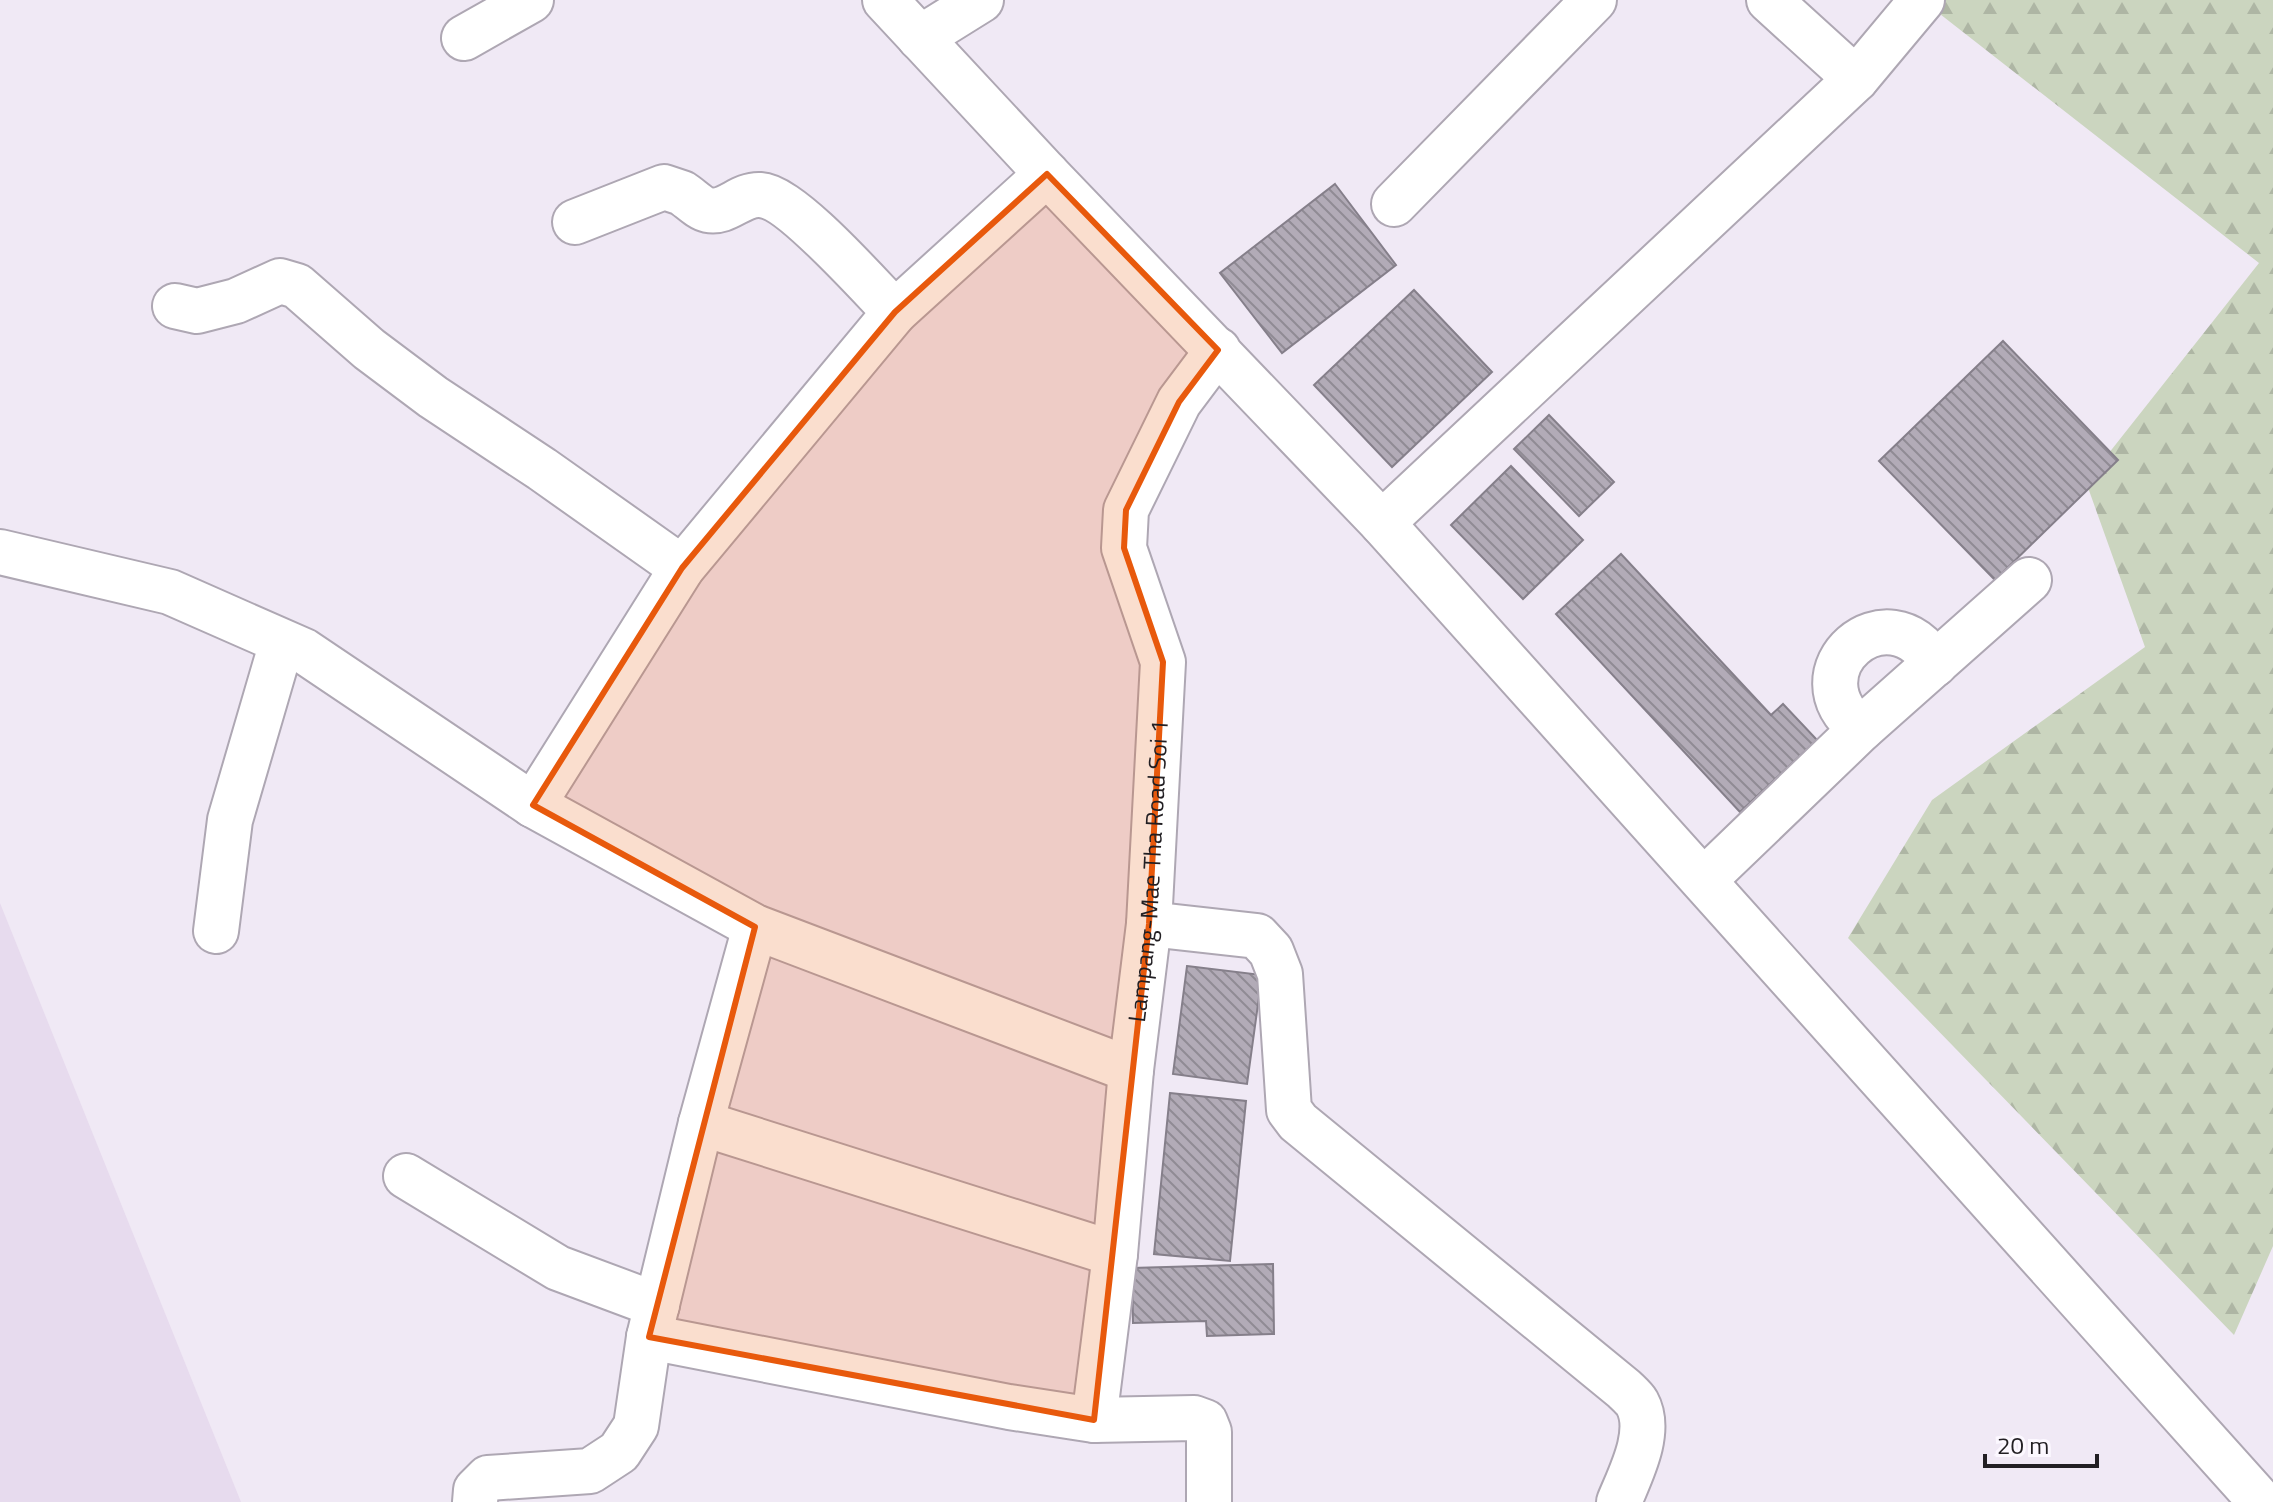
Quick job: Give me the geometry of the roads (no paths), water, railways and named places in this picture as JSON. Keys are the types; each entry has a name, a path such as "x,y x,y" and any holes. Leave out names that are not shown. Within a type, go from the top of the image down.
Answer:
{"street":[{"path":"464,38 531,0"},
{"path":"885,0 1047,174 1382,523 2261,1502"},
{"path":"920,38 981,0"},
{"path":"1394,204 1594,0"},
{"path":"1769,0 1856,79"},
{"path":"1382,523 1856,79 1922,0"},
{"path":"533,805 682,568 895,312 1047,174"},
{"path":"575,222 664,187 682,193 706,210 722,210 741,198 761,195 777,201 804,220 895,312"},
{"path":"175,306 197,311 236,301 280,281 297,286 369,349 433,397 682,568"},
{"name":"Lampang-Mae Tha Road Soi 1","path":"1094,1420 1115,1254 1131,1070 1149,924 1163,662 1124,548 1126,510 1179,402 1218,350"},
{"path":"0,552 170,592 304,651 533,805 755,927 1131,1070"},
{"path":"1704,880 1861,729 2029,580"},
{"path":"1861,729 1848,719 1839,706 1835,690 1841,657 1852,645 1866,636 1882,632 1899,633 1914,639 1927,650 1935,664"},
{"path":"216,931 230,820 282,642"},
{"path":"1149,924 1257,936 1271,951 1280,974 1289,1110 1298,1122 1624,1389 1638,1404 1642,1422 1640,1442 1619,1502"},
{"path":"475,1502 476,1490 488,1478 590,1471 619,1452 636,1426 653,1321 701,1123 755,927"},
{"path":"701,1123 1115,1254"},
{"path":"406,1176 653,1321 1009,1407 1094,1420 1194,1418 1205,1422 1209,1432 1209,1502"}]}
